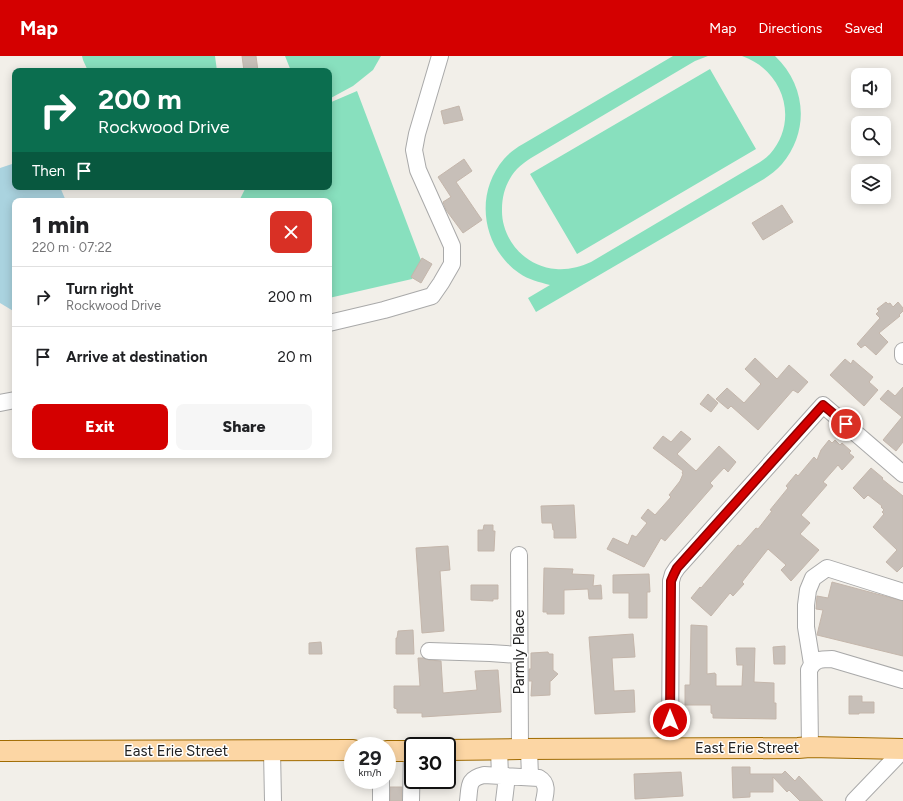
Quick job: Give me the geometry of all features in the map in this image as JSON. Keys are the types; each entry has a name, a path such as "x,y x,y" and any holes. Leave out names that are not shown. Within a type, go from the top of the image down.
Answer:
{"main road":[{"name":"East Erie Street","path":"456,750 810,747 903,750"},
{"name":"East Erie Street","path":"0,751 344,750"}],"street":[{"path":"332,322 384,310 432,296 452,264 452,246 418,170 414,150 417,134 440,56"},
{"path":"903,351 903,356"},
{"path":"0,403 12,401"},
{"path":"670,749 671,581 677,568 823,405 903,474"},
{"name":"Parmly Place","path":"519,555 519,655 525,749 530,777"},
{"path":"812,664 806,627 806,605 808,590 813,578 827,568 903,592"},
{"path":"429,651 519,655"},
{"path":"810,747 809,670 812,664 820,659 832,659 903,680"},
{"path":"499,749 504,776 504,801"},
{"path":"272,750 273,801"},
{"path":"854,801 903,750"},
{"path":"468,801 470,783 478,777 484,775 539,778 543,780 546,785 544,801"},
{"path":"381,789 381,801"},
{"path":"411,789 411,801"}],"green space":[{"path":"82,56 215,56 217,68 87,68"},
{"path":"285,56 381,56 373,70 353,86 332,97 332,68 290,68"},
{"path":"673,56 708,56 695,61 531,158 513,173 504,193 502,203 503,220 510,241 525,257 534,263 556,269 569,269 587,264 759,163 770,154 779,141 784,126 785,112 783,98 777,84 768,72 756,63 742,56 775,56 793,80 801,108 797,137 791,151 780,166 764,179 536,312 528,298 550,285 530,279 519,273 507,262 497,249 490,235 486,219 486,204 488,188 495,173 504,159 518,147"},
{"path":"710,69 756,149 577,254 530,174"},
{"path":"357,91 422,263 412,279 332,297 332,198 240,198 244,190 332,190 332,102"}],"water":[{"path":"12,164 12,190 61,190 65,198 12,198 12,310 0,303 0,168"}],"building":[{"path":"242,56 256,56 258,68 244,68"},
{"path":"459,106 463,120 444,124 441,111"},
{"path":"464,159 472,171 456,182 482,220 463,233 446,210 443,202 451,197 438,177"},
{"path":"782,205 793,222 763,240 752,223"},
{"path":"422,258 432,264 421,283 411,277"},
{"path":"886,302 888,304 890,303 893,307 898,302 903,308 903,311 899,315 900,316 879,333 888,342 876,355 865,345 861,348 857,344 880,318 876,314 879,311 877,309"},
{"path":"755,358 777,379 789,365 808,382 798,393 793,390 758,430 731,406 728,409 716,399 727,388 744,403 761,384 745,369"},
{"path":"845,359 851,364 853,360 873,377 869,382 878,390 864,406 830,375"},
{"path":"903,387 903,442 896,451 883,440 902,417 880,399 888,390 895,396"},
{"path":"708,394 718,403 711,412 700,404"},
{"path":"681,431 691,439 677,454 696,471 719,446 736,462 728,472 724,468 710,483 713,486 665,541 661,538 644,567 607,549 613,538 628,545 632,535 636,537 647,523 641,518 648,509 655,515 671,497 669,495 680,481 683,471 653,448 663,436 671,442"},
{"path":"829,440 832,443 835,440 840,445 842,443 851,451 849,453 854,457 842,470 838,465 823,482 827,485 801,515 810,523 800,534 819,550 791,581 781,570 786,565 768,549 742,582 744,584 733,596 730,593 711,616 691,598 738,545 740,546 756,528 758,529 772,511 770,510 788,488 786,486 796,474 798,476 814,457 817,460 821,450"},
{"path":"871,468 903,496 903,566 897,572 886,562 897,550 873,527 884,514 882,512 884,510 881,507 882,506 868,495 864,499 853,488"},
{"path":"574,505 576,538 554,538 552,523 542,523 541,506"},
{"path":"484,525 493,525 493,531 495,531 494,551 478,551 478,530 483,530"},
{"path":"448,546 450,570 440,571 444,631 422,633 416,548"},
{"path":"544,568 573,569 572,574 594,575 593,586 601,585 602,599 589,599 588,589 564,590 564,614 547,614 547,612 543,612"},
{"path":"649,574 650,592 647,592 647,618 629,618 629,593 613,593 613,575"},
{"path":"832,582 903,601 903,656 817,635 823,610 816,609 817,596 828,598"},
{"path":"471,585 498,585 498,599 493,599 493,601 471,600"},
{"path":"691,625 707,626 707,674 716,674 716,686 742,686 743,665 737,665 736,648 755,648 754,682 774,683 776,719 713,718 713,714 711,713 711,705 685,705 685,685 690,685"},
{"path":"413,630 414,654 396,654 396,638 398,631"},
{"path":"633,634 635,657 612,658 614,691 634,690 635,712 595,714 589,637"},
{"path":"321,642 322,654 309,654 309,643"},
{"path":"785,646 785,664 774,664 773,647"},
{"path":"548,652 549,654 553,654 553,670 558,674 550,681 550,695 531,696 532,681 529,681 529,669 531,669 531,653"},
{"path":"418,658 441,661 443,693 477,690 475,671 498,670 501,712 422,717 422,713 397,713 397,709 394,708 394,686 420,686"},
{"path":"849,696 862,696 862,702 874,702 874,713 849,714"},
{"path":"732,767 750,767 750,774 782,774 785,771 795,781 799,776 823,801 800,801 789,790 787,792 773,777 773,792 750,792 750,797 733,798"},
{"path":"681,772 683,796 635,799 634,774"},
{"path":"402,787 402,801 390,801 390,789"}],"route":[{"path":"670,720 671,581 677,568 823,405 846,424"}]}
